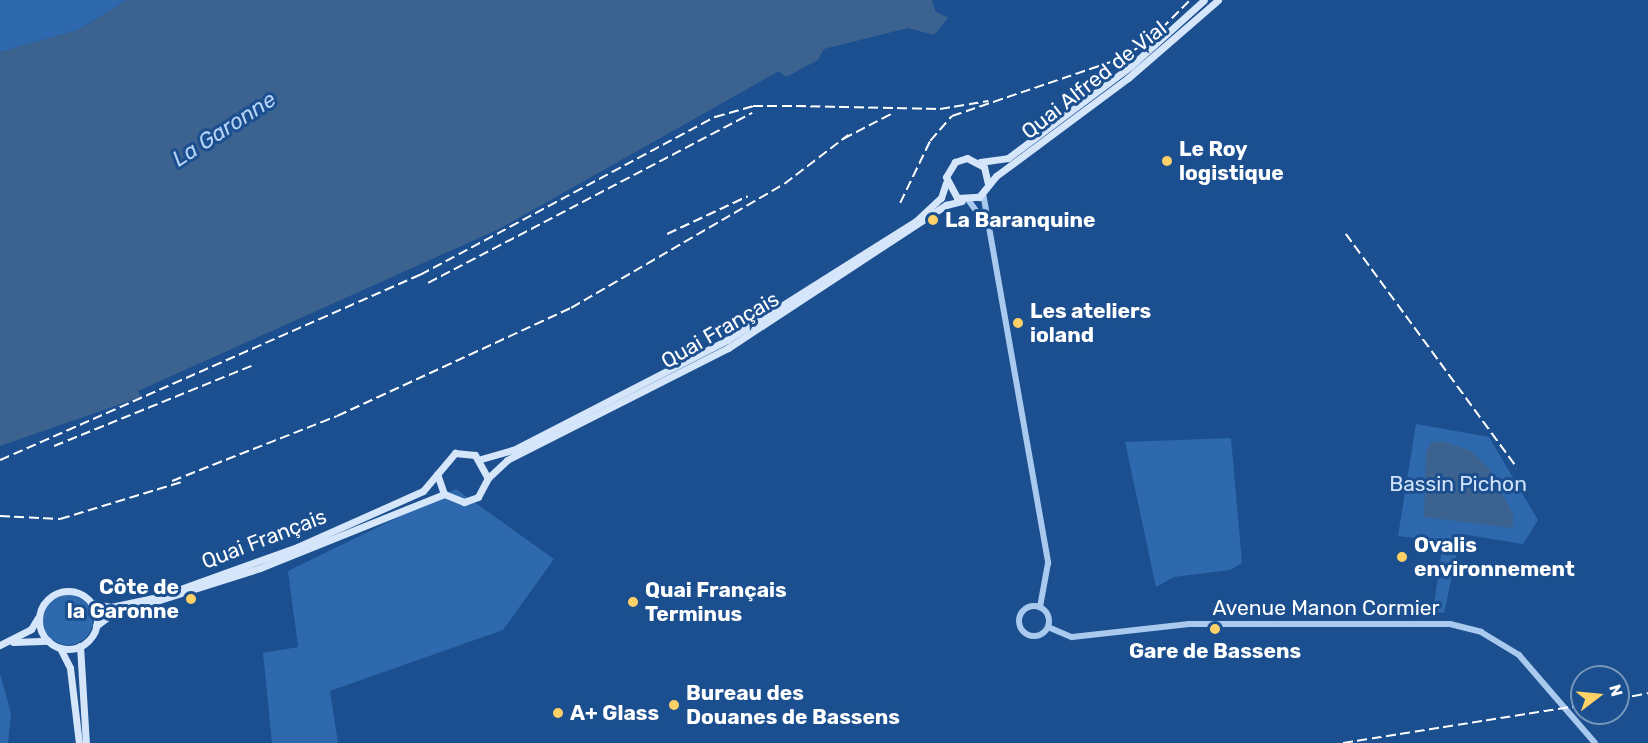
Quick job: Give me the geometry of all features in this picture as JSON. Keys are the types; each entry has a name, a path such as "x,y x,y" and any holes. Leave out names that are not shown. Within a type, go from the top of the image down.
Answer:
{"main road":[{"name":"Quai Alfred de Vial","path":"980,162 999,163 1017,152 1139,60 1204,0"},
{"name":"Quai Alfred de Vial","path":"988,184 1128,78 1218,0"},
{"path":"955,162 980,162 988,184 984,193 966,201 946,183 955,162"},
{"name":"Quai Français","path":"481,459 513,450 727,340 916,221 941,198 946,183"},
{"name":"Quai Français","path":"488,478 501,464 729,348 946,205 966,201"},
{"path":"455,453 481,459 488,478 484,492 471,501 444,494 438,474 455,453"},
{"name":"Quai Français","path":"91,603 111,607 158,597 295,548 417,494 438,474"},
{"name":"Quai Français","path":"96,626 109,615 260,568 444,494"},
{"path":"4,644 31,629 46,601 60,592 78,593 91,603 96,626 80,646 86,743"},
{"path":"39,617 48,641"},
{"path":"4,644 48,641 60,648 70,668 79,743"},
{"path":"60,648 80,646"}],"street":[{"path":"984,193 985,224 1048,563 1040,607"},
{"path":"966,201 985,224"},
{"path":"1040,607 1047,613 1048,627 1037,636 1020,628 1022,611 1040,607"},
{"name":"Avenue Manon Cormier","path":"1048,627 1072,637 1188,624 1450,624 1492,637 1519,655 1595,743"}],"green space":[{"path":"0,0 127,0 78,30 0,52"},
{"name":"Bassin Pichon","path":"1416,424 1489,437 1538,520 1523,544 1461,534 1444,613 1433,612 1443,541 1398,536"},
{"path":"1231,438 1242,563 1230,570 1174,577 1156,587 1125,442"},
{"path":"456,489 554,559 503,630 330,691 338,743 272,743 263,653 298,647 288,571"},
{"path":"68,595 82,599 89,606 93,620 89,634 82,641 68,645 54,641 47,634 43,620 47,606 54,599"},
{"path":"0,673 11,714 8,743 0,743"}],"water":[{"name":"La Garonne","path":"127,0 932,0 935,11 948,18 934,35 908,28 824,49 818,60 786,77 779,71 499,229 138,391 141,397 0,446 0,52 78,30"},
{"name":"Bassin Pichon","path":"1442,441 1469,450 1488,467 1514,516 1512,528 1424,517 1426,452 1431,443"}],"railway":[{"path":"900,203 930,141 952,116 1122,58 1151,39 1190,0"},
{"path":"796,106 940,109 988,101"},
{"path":"0,460 420,275 715,117 753,106 805,106"},
{"path":"428,283 752,113"},
{"path":"843,139 893,113"},
{"path":"172,481 337,416 571,308 784,184 848,135"},
{"path":"667,234 748,196"},
{"path":"1346,234 1517,468"},
{"path":"54,446 253,365"},
{"path":"0,516 60,519 182,482"},
{"path":"1630,697 1648,693"},
{"path":"1343,743 1570,707"}],"place":[{"name":"Le Roy logistique","path":"1167,161"},
{"name":"La Baranquine","path":"933,220"},
{"name":"Les ateliers ioland","path":"1018,323"},
{"name":"Ovalis environnement","path":"1402,557"},
{"name":"Côte de la Garonne","path":"191,599"},
{"name":"Quai Français Terminus","path":"633,602"},
{"name":"Gare de Bassens","path":"1215,629"},
{"name":"Bureau des Douanes de Bassens","path":"674,705"},
{"name":"A+ Glass","path":"558,713"}]}
